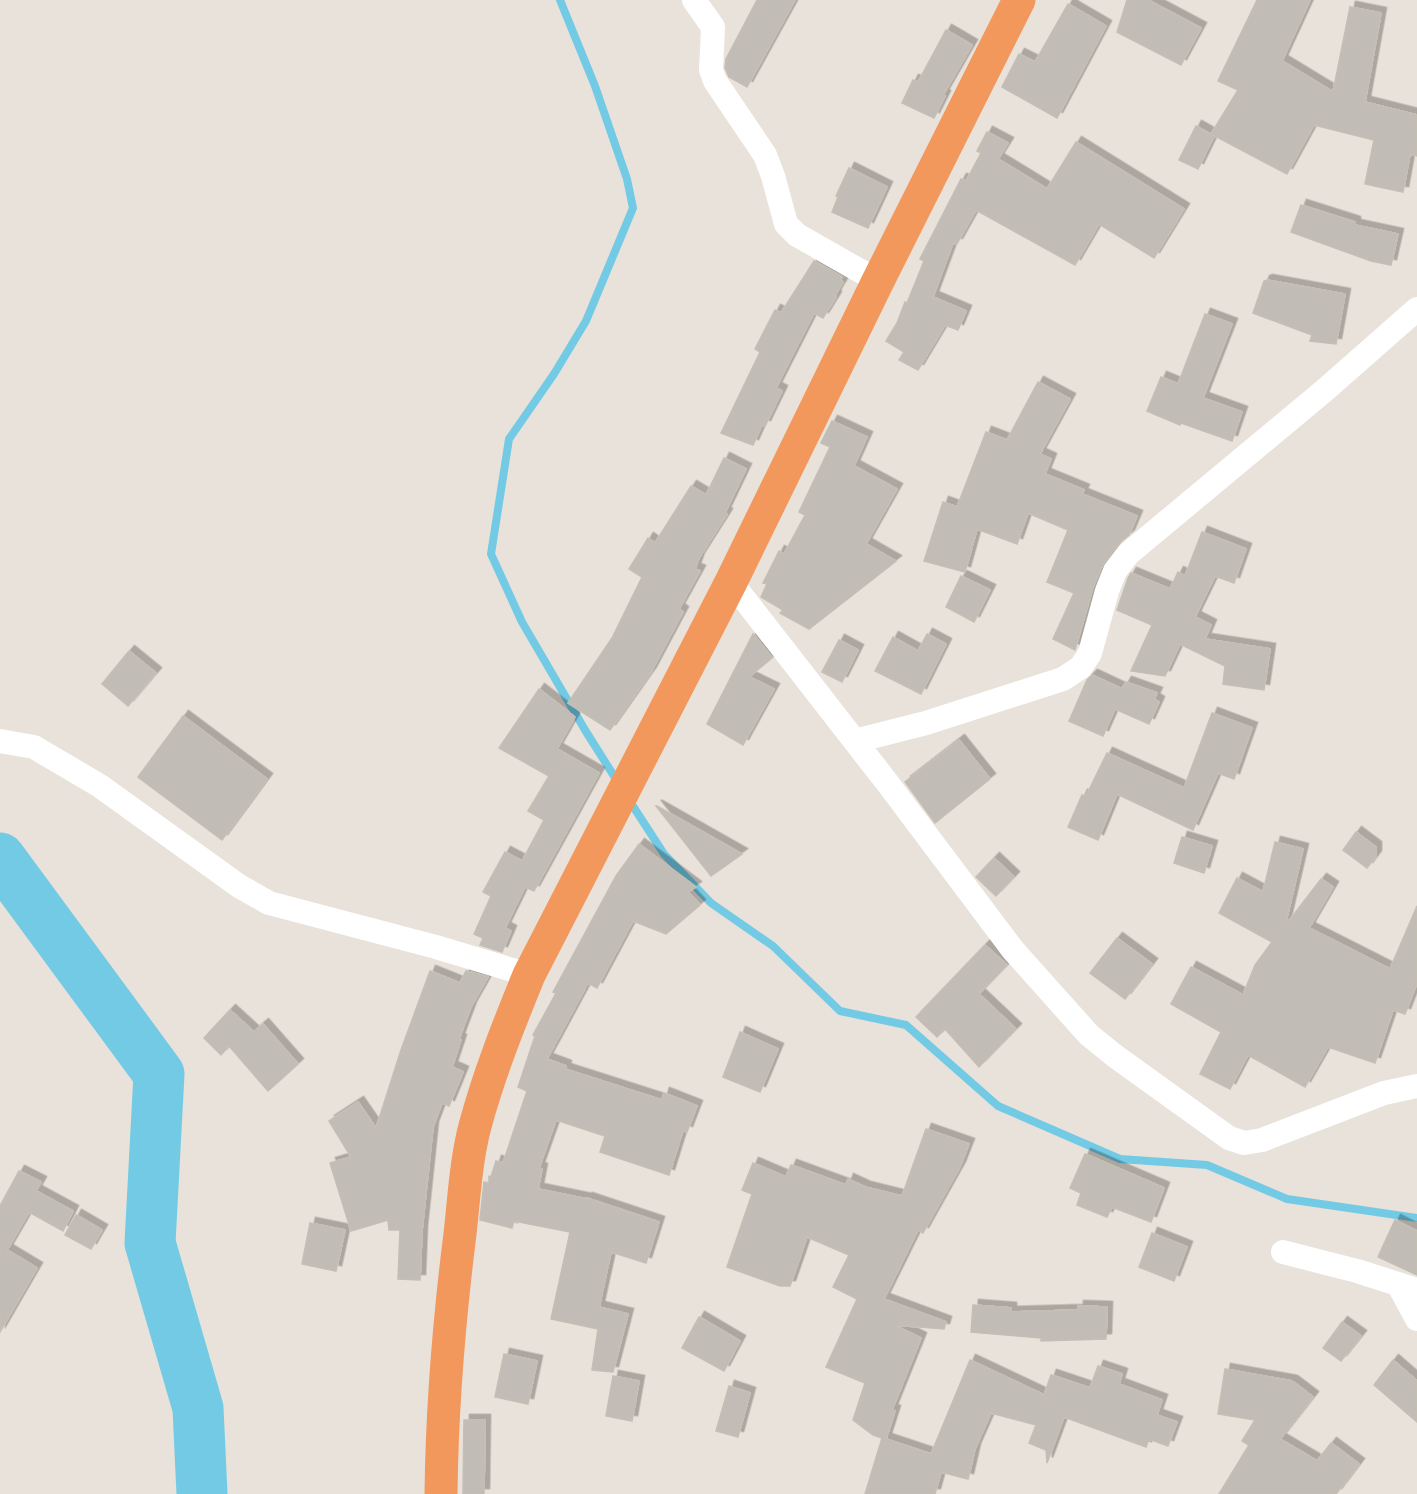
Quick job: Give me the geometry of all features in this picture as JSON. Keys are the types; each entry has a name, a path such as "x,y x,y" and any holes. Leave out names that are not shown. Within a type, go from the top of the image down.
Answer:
{"highway":[{"path":"441,1494 442,1429 450,1319 474,1128 490,1076 529,975 731,582 1019,0"}],"street":[{"path":"694,0 713,27 711,70 715,81 765,156 786,224 797,235 878,281"},
{"path":"855,741 926,723 1064,679 1081,667 1089,653 1115,571 1128,554 1417,309"},
{"path":"731,582 1013,950 1089,1035 1115,1056 1229,1138 1244,1143 1262,1140 1384,1093 1417,1086"},
{"path":"0,741 34,747 100,786 239,886 269,903 436,947 529,975"},
{"path":"1282,1252 1357,1270 1407,1287 1417,1319"}],"building":[{"path":"757,0 795,0 747,87 729,77 725,68 726,59"},
{"path":"1127,0 1148,0 1201,28 1181,65 1117,32"},
{"path":"1257,0 1310,0 1282,61 1333,92 1350,7 1381,13 1365,102 1417,115 1417,156 1410,154 1403,192 1365,184 1374,140 1314,125 1287,174 1211,134 1238,90 1218,81"},
{"path":"1068,4 1106,26 1057,118 1002,87 1019,54 1035,62"},
{"path":"946,30 972,45 943,95 945,96 934,118 902,103 913,80 918,82"},
{"path":"1196,126 1214,136 1198,169 1179,160"},
{"path":"987,132 1008,143 998,159 1047,189 1076,142 1184,209 1154,258 1099,224 1075,265 976,210 957,244 953,243 933,297 966,311 958,330 945,325 918,370 899,360 904,352 886,341 897,323 905,302 907,303 924,261 920,259 961,179 966,181 981,153 977,151"},
{"path":"849,168 887,187 868,228 832,212 838,197 836,196"},
{"path":"1301,205 1355,222 1355,225 1398,234 1391,265 1371,261 1291,232"},
{"path":"814,261 842,277 840,280 843,282 836,297 823,318 814,313 776,388 782,391 753,445 721,433 760,352 755,349 775,310 781,313"},
{"path":"1264,281 1345,294 1336,344 1310,341 1312,335 1253,313"},
{"path":"1205,314 1232,324 1203,398 1242,412 1232,441 1181,423 1180,425 1147,411 1161,377 1178,384"},
{"path":"1038,382 1070,399 1040,454 1051,459 1045,474 1084,490 1082,494 1137,516 1129,535 1117,545 1102,566 1093,587 1075,650 1053,639 1074,593 1047,582 1068,530 1028,513 1017,544 977,529 965,572 924,561 943,502 957,507 986,432 1007,440"},
{"path":"832,421 867,437 854,466 897,489 866,544 896,561 809,629 780,613 783,610 761,597 767,584 763,583 779,551 784,554 805,515 799,512 830,447 821,443"},
{"path":"724,458 746,469 725,513 727,514 699,558 695,569 700,571 679,609 683,612 651,672 610,730 568,703 612,638 642,577 629,569 648,538 655,543 691,486 706,495"},
{"path":"1202,532 1246,549 1234,583 1215,576 1195,617 1211,625 1205,639 1270,649 1264,690 1223,684 1225,666 1180,644 1165,676 1131,671 1152,625 1117,610 1128,578 1131,573 1170,589 1178,572 1185,576"},
{"path":"961,576 990,590 974,622 946,607"},
{"path":"753,634 772,658 749,677 774,689 743,745 707,724"},
{"path":"927,634 946,644 921,694 875,671 893,637 918,651"},
{"path":"839,640 858,650 842,682 822,672"},
{"path":"129,651 156,673 128,706 102,684"},
{"path":"1092,675 1122,689 1126,682 1157,693 1154,699 1159,702 1149,724 1115,709 1103,736 1069,721 1087,680"},
{"path":"539,689 575,717 557,749 599,773 534,891 525,887 505,928 511,931 502,952 480,945 483,938 474,934 491,896 483,892 505,852 522,861 544,820 528,811 549,776 499,748"},
{"path":"1212,713 1252,728 1234,779 1218,773 1193,830 1117,794 1098,840 1068,827 1082,795 1086,796 1107,753 1184,788"},
{"path":"183,716 267,779 222,840 138,777"},
{"path":"959,740 990,779 935,823 905,782"},
{"path":"657,806 742,854 711,876"},
{"path":"1356,832 1376,847 1376,856 1367,868 1343,850"},
{"path":"1182,837 1212,846 1204,873 1174,863"},
{"path":"1275,842 1303,849 1285,926 1321,879 1333,887 1309,928 1390,969 1417,906 1417,983 1405,1014 1393,1010 1375,1063 1328,1047 1305,1087 1248,1055 1230,1089 1200,1074 1221,1032 1171,1004 1191,967 1243,995 1255,965 1272,942 1219,913 1237,878 1263,892"},
{"path":"639,844 696,887 688,892 700,905 666,934 633,921 597,988 588,983 547,1059 566,1066 565,1069 662,1100 664,1093 697,1106 687,1132 683,1130 669,1175 600,1152 605,1136 556,1120 539,1168 542,1169 538,1189 587,1198 659,1222 646,1263 611,1252 599,1307 628,1314 613,1372 592,1370 598,1329 551,1319 570,1232 514,1221 512,1228 480,1220 484,1182 489,1183 496,1161 503,1163 527,1091 518,1087 535,1036 533,1035 556,993 553,992 616,876"},
{"path":"994,858 1014,877 996,896 976,877"},
{"path":"1117,938 1152,964 1125,999 1090,973"},
{"path":"985,945 1007,965 979,994 1016,1029 979,1067 945,1029 937,1037 916,1017"},
{"path":"430,971 460,983 466,971 488,977 471,1007 459,1039 461,1040 452,1067 463,1072 449,1106 442,1103 433,1127 422,1231 420,1280 398,1279 400,1230 389,1230 388,1220 351,1231 330,1163 351,1157 329,1121 358,1102 376,1128"},
{"path":"230,1010 254,1032 263,1024 298,1064 268,1091 229,1046 221,1055 204,1038"},
{"path":"740,1032 778,1049 760,1092 723,1077"},
{"path":"926,1129 969,1144 960,1167 923,1233 918,1230 884,1299 946,1322 944,1329 894,1325 921,1338 892,1410 895,1411 886,1439 931,1454 970,1360 1044,1395 1051,1375 1090,1388 1098,1366 1122,1374 1119,1384 1162,1400 1157,1415 1177,1422 1168,1446 1149,1439 1146,1447 1064,1417 1047,1463 1046,1450 1029,1443 1036,1425 991,1413 975,1449 968,1479 941,1472 935,1494 865,1494 882,1438 873,1435 853,1420 865,1383 826,1367 857,1299 833,1287 849,1255 807,1237 790,1286 780,1286 727,1267 752,1194 742,1190 753,1163 786,1177 791,1165 846,1185 848,1179 865,1187 902,1196"},
{"path":"1085,1154 1164,1188 1151,1222 1112,1207 1107,1217 1077,1205 1081,1193 1070,1188"},
{"path":"19,1171 41,1182 36,1191 73,1211 63,1231 29,1212 7,1250 37,1268 0,1332 0,1206"},
{"path":"76,1215 102,1230 91,1249 65,1235"},
{"path":"1395,1220 1417,1231 1417,1275 1378,1257"},
{"path":"310,1223 345,1230 336,1271 302,1264"},
{"path":"1152,1233 1187,1247 1174,1281 1139,1267"},
{"path":"973,1305 1011,1308 1011,1312 1078,1310 1078,1306 1107,1307 1106,1339 1041,1341 1041,1338 971,1332"},
{"path":"699,1317 740,1341 724,1371 682,1348"},
{"path":"1342,1322 1361,1336 1341,1361 1323,1348"},
{"path":"504,1354 537,1361 528,1404 495,1397"},
{"path":"1393,1360 1417,1381 1417,1422 1374,1385"},
{"path":"1225,1369 1292,1381 1313,1397 1280,1439 1317,1461 1331,1443 1359,1464 1336,1494 1219,1494 1249,1445 1242,1441 1255,1420 1218,1414"},
{"path":"613,1376 639,1381 632,1421 606,1416"},
{"path":"729,1386 750,1393 738,1437 716,1431"},
{"path":"464,1420 485,1420 484,1494 463,1494"}],"waterway":[{"path":"560,0 595,86 627,179 633,208 586,321 554,374 509,439 491,554 522,622 619,784"},
{"path":"629,800 664,854 711,903 773,946 840,1011 906,1025 998,1106 1120,1159 1207,1165 1287,1199 1417,1218"},
{"path":"0,858 159,1074 150,1243 198,1408 202,1494"}]}
